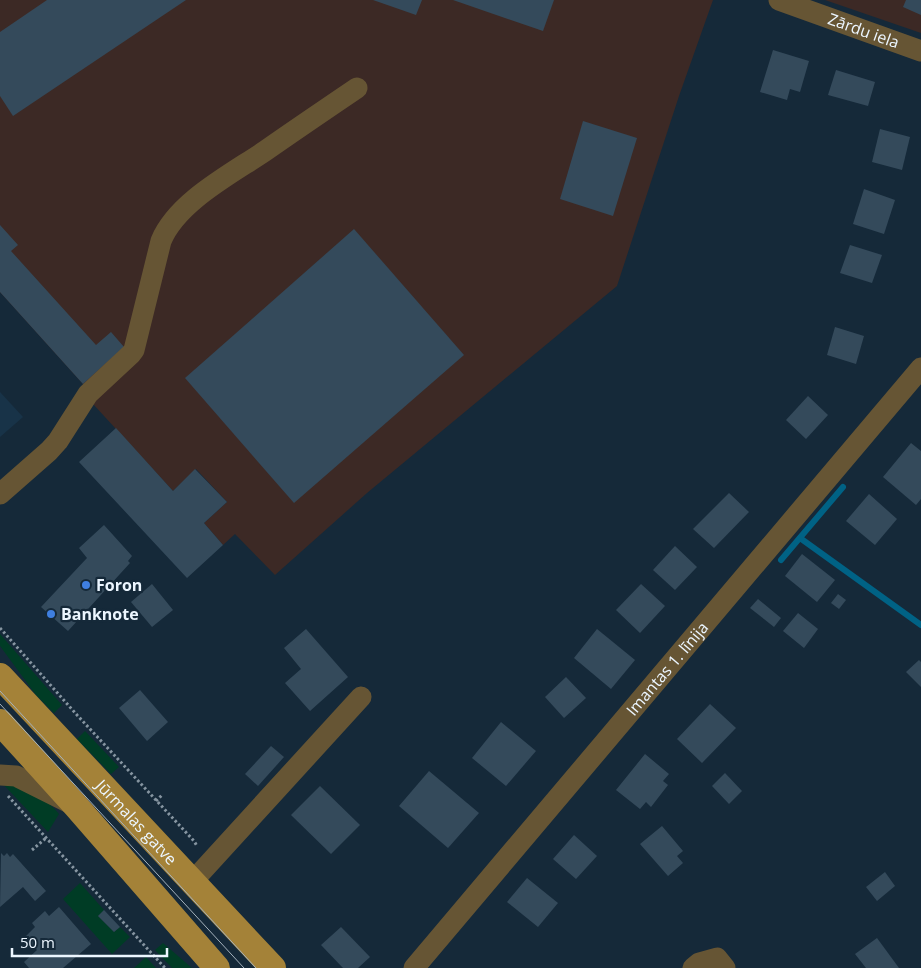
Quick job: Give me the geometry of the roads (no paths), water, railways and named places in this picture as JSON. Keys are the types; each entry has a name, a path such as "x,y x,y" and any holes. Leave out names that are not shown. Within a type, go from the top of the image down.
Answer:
{"main road":[{"name":"Jūrmalas gatve","path":"0,676 200,873 273,968"},
{"path":"0,722 217,968"}],"street":[{"name":"Zārdu iela","path":"779,0 921,51"},
{"path":"0,494 49,451 58,441 88,394 134,350 161,241 172,221 201,195 357,88"},
{"name":"Imantas 1. līnija","path":"414,968 921,368"},
{"path":"200,873 361,697"},
{"path":"2,784 16,776 76,806"},
{"path":"693,968 699,963 717,958 725,968"}],"waterway":[{"path":"781,560 843,487"},
{"path":"800,538 921,625"}],"tram line":[{"path":"0,691 256,968"},
{"path":"0,704 244,968"}],"place":[{"name":"Foron","path":"86,585"},
{"name":"Banknote","path":"51,614"}]}
